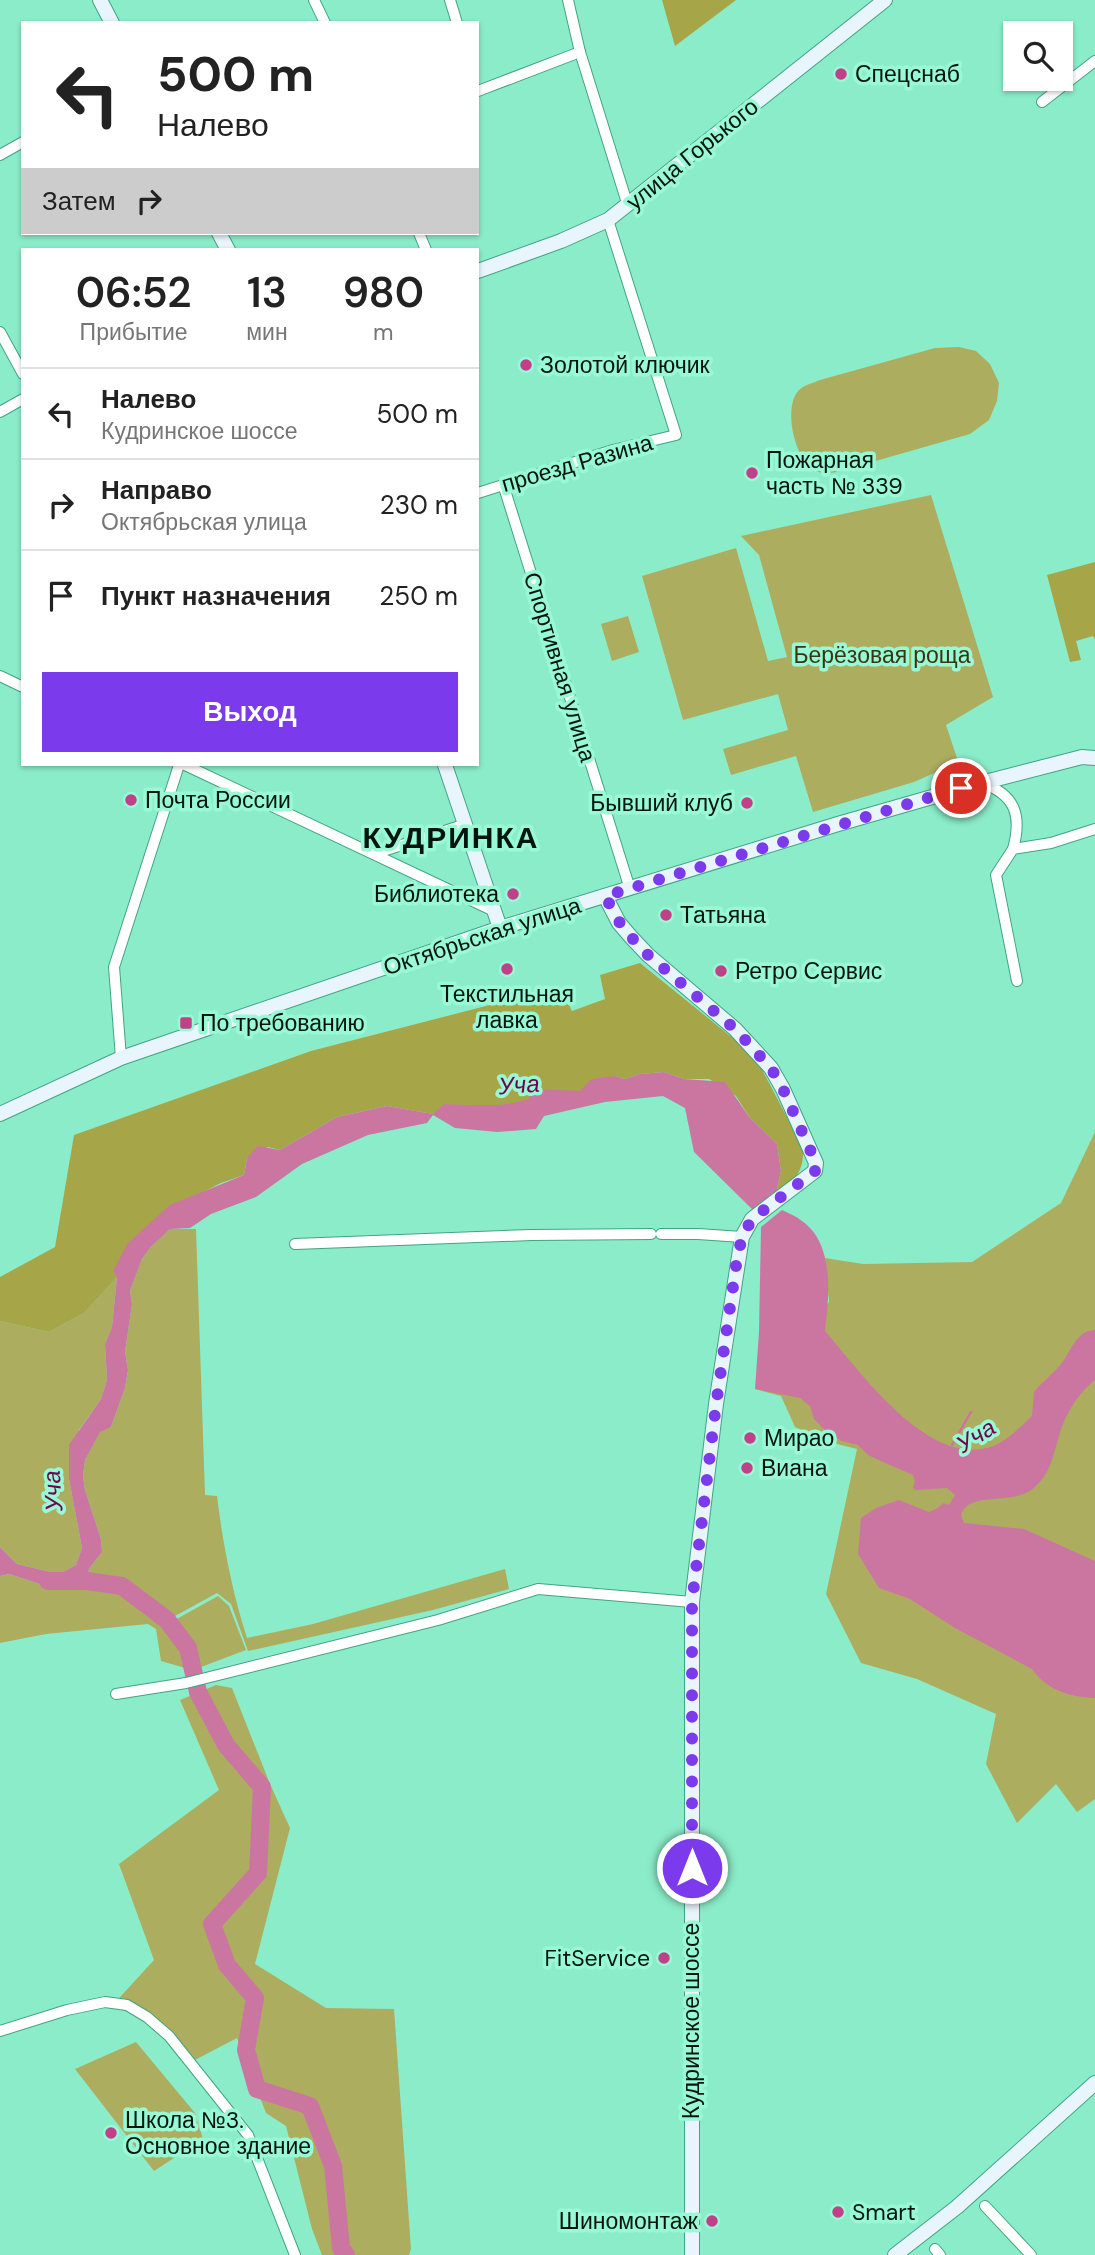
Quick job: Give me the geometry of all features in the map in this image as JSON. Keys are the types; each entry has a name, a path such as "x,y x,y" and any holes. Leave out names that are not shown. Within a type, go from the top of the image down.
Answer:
{"street":[{"path":"100,0 111,21"},
{"path":"314,0 324,21"},
{"path":"450,0 456,21"},
{"path":"568,0 580,52 628,206"},
{"name":"улица Горького","path":"479,271 561,241 608,220 885,0"},
{"path":"479,89 580,52"},
{"path":"1042,102 1095,61"},
{"path":"0,155 21,143"},
{"name":"проезд Разина","path":"479,493 612,450 676,435 608,220"},
{"path":"0,332 21,370"},
{"path":"0,412 21,399"},
{"name":"Спортивная улица","path":"503,484 630,889"},
{"path":"0,676 21,686"},
{"name":"Октябрьская улица","path":"0,1114 121,1058 500,928 981,783 1082,757 1095,758"},
{"path":"121,1058 114,967 179,766"},
{"path":"187,766 496,912"},
{"path":"445,766 500,928"},
{"path":"981,783 997,788 1017,813 1018,830 1013,849 996,875 1017,981"},
{"path":"374,854 466,824"},
{"path":"1013,849 1051,844 1095,828"},
{"name":"Кудринское шоссе","path":"605,896 620,923 639,946 735,1029 771,1068 816,1163 815,1171 752,1219 742,1237 721,1365 692,1602 692,2255"},
{"path":"295,1244 531,1235 698,1234 742,1237"},
{"path":"116,1694 186,1683 438,1620 538,1589 692,1602"},
{"path":"0,2031 67,2010 105,2002 127,2005 147,2017 170,2036 248,2136 295,2255"},
{"path":"895,2255 957,2207 1093,2089"},
{"path":"985,2206 1031,2255"}],"green space":[{"path":"959,347 976,351 990,364 999,383 997,401 989,420 970,434 837,472 817,471 805,462 796,442 791,418 794,397 801,388 820,380 935,348"},
{"name":"Берёзовая роща","path":"931,495 993,697 946,725 960,767 943,773 941,770 914,782 813,812 796,756 731,775 723,749 788,730 778,694 683,720 642,576 736,548 768,661 787,657 759,555 741,536"},
{"path":"628,616 639,652 612,661 601,624"},
{"path":"1095,1132 1095,1799 1077,1812 1056,1784 1017,1823 986,1764 996,1714 917,1679 861,1663 826,1594 857,1449 825,1441 795,1427 781,1396 755,1389 829,1302 825,1258 863,1264 972,1262 1061,1203"},
{"path":"170,1229 196,1229 205,1495 217,1496 229,1568 247,1638 313,1624 505,1569 509,1589 433,1610 248,1651 231,1604 217,1593 166,1621 184,1652 185,1668 161,1661 156,1629 148,1624 46,1634 0,1643 0,1576 9,1574 40,1584 87,1577 89,1569 102,1552 101,1539 85,1490 85,1460 100,1431 111,1427 125,1388 128,1370 125,1352 132,1304 130,1291 142,1259"},
{"path":"117,1277 112,1327 105,1344 107,1380 101,1399 79,1430 69,1479 82,1548 76,1565 59,1574 17,1564 0,1547 0,1321 49,1332 84,1313"},
{"path":"218,1596 229,1606 246,1650 201,1667 188,1669 186,1651 191,1648 173,1621"},
{"path":"216,1685 232,1688 290,1828 255,1964 326,2008 394,2009 411,2249 409,2255 322,2255 312,2229 286,2126 266,2113 237,2038 191,2062 147,2017 111,2007 154,1960 119,1864 219,1790 180,1700"},
{"path":"136,2042 195,2113 203,2139 154,2171 75,2069"}],"shaded area":[{"path":"662,0 736,0 675,46"},
{"path":"1095,562 1095,640 1093,636 1076,641 1081,660 1070,662 1047,575"},
{"path":"640,963 755,1056 803,1148 800,1170 776,1194 781,1171 777,1144 750,1118 736,1096 709,1079 684,1079 664,1072 640,1074 625,1079 615,1076 580,1091 562,1092 514,1104 433,1114 387,1106 337,1117 280,1150 268,1147 247,1158 244,1175 189,1199 84,1313 49,1332 0,1321 0,1277 55,1247 74,1135 311,1051 560,987 572,1011 605,999 600,975"},
{"path":"664,1072 684,1079 725,1082 750,1118 777,1144 781,1171 776,1194 753,1210 694,1152 685,1108 663,1096 605,1102 544,1116 536,1129 497,1132 455,1128 433,1115 427,1123 368,1135 302,1164 256,1197 211,1214 190,1228 170,1229 142,1259 130,1291 132,1304 125,1352 128,1370 125,1388 111,1427 100,1432 85,1460 85,1490 101,1539 102,1552 89,1569 87,1577 40,1584 9,1574 0,1576 0,1547 17,1564 59,1574 76,1565 82,1548 69,1479 69,1445 101,1399 107,1380 105,1344 112,1327 117,1277 113,1271 128,1243 170,1205 244,1175 247,1158 258,1146 280,1150 337,1117 387,1106 433,1114 444,1104 508,1104 529,1099 532,1089 580,1091 592,1079 615,1076 625,1079 640,1074"},
{"path":"782,1210 795,1216 813,1231 825,1257 828,1303 825,1331 898,1413 921,1431 945,1444 969,1450 993,1446 1009,1437 1032,1416 1034,1392 1061,1364 1078,1338 1095,1330 1095,1380 1081,1393 1066,1416 1044,1477 1027,1492 973,1503 966,1507 961,1515 964,1523 1024,1529 1095,1561 1095,1698 1059,1691 1032,1669 955,1628 910,1599 879,1588 858,1554 861,1518 876,1508 899,1500 929,1512 943,1503 949,1505 955,1495 947,1488 915,1490 913,1475 868,1455 858,1445 842,1441 828,1433 814,1419 810,1406 800,1398 755,1389 761,1227"}],"waterway":[{"name":"Уча","path":"952,1445 971,1412"},
{"path":"48,1581 87,1581 122,1586 167,1620 188,1648 198,1692 226,1745 262,1787 258,1873 212,1924 227,1965 255,1998 246,2050 257,2089 310,2106 333,2166 341,2248 346,2255"}],"place":[{"name":"Спецснаб","path":"841,74"},
{"name":"Золотой ключик","path":"526,365"},
{"name":"Пожарная часть № 339","path":"752,473"},
{"name":"Почта России","path":"131,800"},
{"name":"Бывший клуб","path":"747,803"},
{"name":"Библиотека","path":"513,894"},
{"name":"Татьяна","path":"666,915"},
{"name":"Текстильная лавка","path":"507,969"},
{"name":"Ретро Сервис","path":"721,971"},
{"name":"По требованию","path":"186,1023"},
{"name":"Мирао","path":"750,1438"},
{"name":"Виана","path":"747,1468"},
{"name":"FitService","path":"664,1958"},
{"name":"Школа №3. Основное здание","path":"111,2133"},
{"name":"Smart","path":"838,2212"},
{"name":"Шиномонтаж","path":"712,2221"}],"district":[{"name":"КУДРИНКА","path":"451,838"}],"route":[{"path":"692,1868 692,1602 737,1259 742,1237 752,1219 815,1171 816,1163 783,1089 756,1049 648,955 620,923 605,896 961,788"}]}
